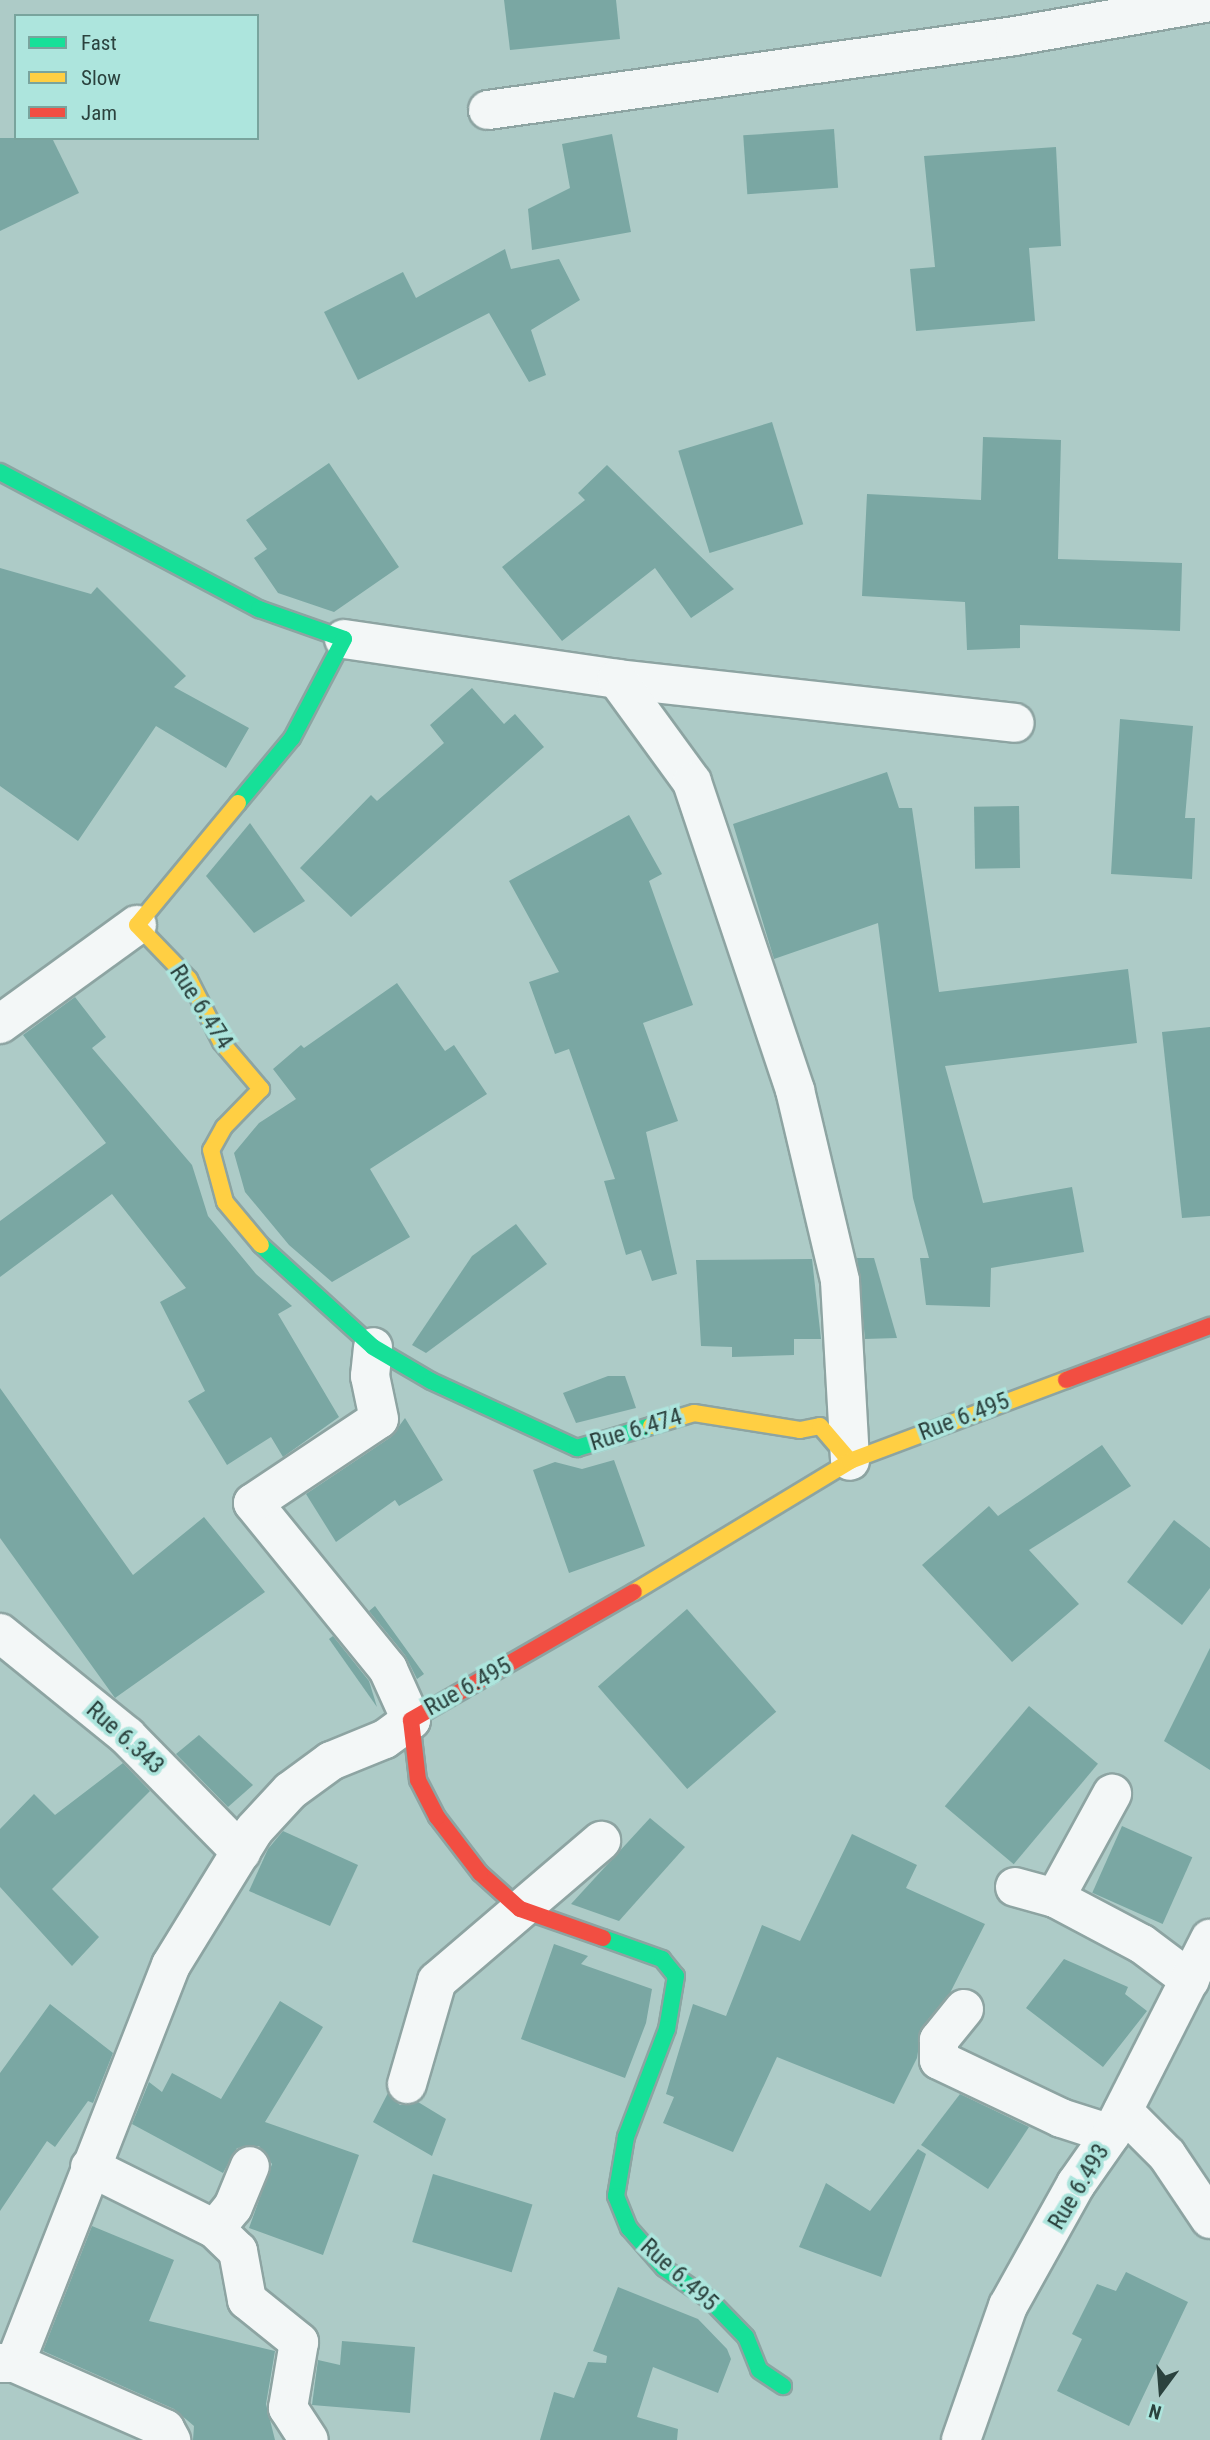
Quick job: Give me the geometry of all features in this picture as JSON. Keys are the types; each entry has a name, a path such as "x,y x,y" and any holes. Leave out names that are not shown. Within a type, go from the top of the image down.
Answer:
{"street":[{"path":"488,110 1015,36 1210,2"},
{"path":"0,472 259,609 344,639 617,679 1015,723"},
{"path":"0,1024 137,925 292,738 344,639"},
{"path":"617,679 692,782 795,1090 840,1281 850,1461"},
{"name":"Rue 6.474","path":"137,925 189,979 221,1042 261,1089 212,1143 225,1202 274,1260 373,1347 431,1381 577,1448 694,1413 800,1430 820,1426 850,1461"},
{"name":"Rue 6.495","path":"783,2386 759,2370 746,2337 711,2301 664,2268 629,2228 616,2196 626,2137 667,2029 676,1976 662,1959 520,1909 480,1873 437,1817 418,1780 411,1720 552,1642 850,1461 1210,1326"},
{"path":"171,2440 165,2429 7,2363 172,1965 241,1852 290,1791 331,1761 385,1739 411,1720 388,1669 253,1503 379,1419 370,1376 373,1347"},
{"name":"Rue 6.343","path":"0,1633 127,1736 241,1852"},
{"path":"1055,1898 1112,1794"},
{"path":"407,2084 437,1981 601,1841"},
{"path":"1015,1887 1055,1898 1142,1944 1190,1980"},
{"name":"Rue 6.493","path":"961,2440 1009,2306 1076,2184 1117,2122 1210,1939"},
{"path":"964,2009 939,2040 939,2060 1061,2118 1117,2122 1167,2155 1210,2220"},
{"path":"215,2229 233,2207 250,2166"},
{"path":"90,2167 215,2229 239,2251 247,2300 299,2342 288,2408 309,2440"}],"building":[{"path":"504,0 616,0 620,39 510,50"},
{"path":"834,129 838,188 747,194 743,135"},
{"path":"612,134 631,232 532,250 528,209 570,188 562,144"},
{"path":"0,138 53,140 79,193 0,231"},
{"path":"1056,147 1061,246 1029,248 1035,321 916,331 910,269 935,267 924,156"},
{"path":"505,249 511,269 559,259 580,300 531,330 546,375 529,382 489,313 358,380 324,312 403,272 416,298"},
{"path":"772,422 803,524 710,553 678,451"},
{"path":"983,437 1061,440 1058,559 1182,563 1180,631 1020,625 1020,648 967,650 965,602 862,596 867,494 981,500"},
{"path":"329,463 399,567 334,612 278,593 254,558 267,549 246,520"},
{"path":"607,465 734,589 691,618 655,568 562,641 502,567 585,500 578,493"},
{"path":"0,568 91,594 97,587 186,676 174,687 249,728 226,768 156,726 78,841 0,786"},
{"path":"472,688 504,724 515,714 544,747 351,917 300,868 371,795 377,801 444,743 430,725"},
{"path":"1120,719 1193,726 1185,818 1195,818 1192,879 1111,874"},
{"path":"887,772 899,808 912,808 939,992 1128,969 1137,1043 945,1066 983,1203 1072,1187 1084,1252 991,1268 990,1307 926,1305 920,1258 929,1258 913,1198 878,923 774,959 733,824"},
{"path":"1019,806 1020,868 975,869 974,807"},
{"path":"629,815 662,874 649,881 693,1005 643,1023 678,1121 646,1132 677,1274 652,1281 641,1250 626,1255 604,1181 615,1179 569,1049 555,1054 529,982 559,972 509,881"},
{"path":"250,823 305,901 254,933 206,876"},
{"path":"397,983 445,1051 454,1045 487,1094 370,1169 410,1237 332,1282 289,1245 245,1192 234,1153 259,1123 296,1099 273,1069 301,1045 304,1048"},
{"path":"75,997 106,1037 92,1048 192,1165 208,1216 256,1274 292,1306 278,1314 339,1417 283,1457 271,1437 227,1465 188,1401 205,1391 160,1302 186,1288 112,1194 0,1277 0,1221 106,1143 23,1035"},
{"path":"1210,1027 1210,1216 1182,1218 1162,1032"},
{"path":"516,1224 547,1264 426,1353 412,1345 472,1256"},
{"path":"857,1258 874,1258 897,1338 865,1339"},
{"path":"812,1259 821,1339 794,1339 794,1355 732,1357 732,1347 701,1346 696,1260"},
{"path":"608,1376 625,1376 636,1408 576,1423 563,1393"},
{"path":"0,1388 133,1575 204,1517 265,1592 115,1698 0,1538"},
{"path":"405,1418 443,1480 399,1506 395,1500 336,1542 306,1494 391,1437"},
{"path":"1102,1445 1131,1486 1029,1550 1079,1604 1012,1662 922,1565 989,1506 998,1516"},
{"path":"614,1460 645,1546 569,1573 533,1470 555,1462 582,1469"},
{"path":"1174,1520 1210,1548 1210,1588 1182,1625 1127,1582"},
{"path":"375,1606 424,1674 417,1679 405,1655 369,1611"},
{"path":"687,1609 776,1712 687,1789 598,1686"},
{"path":"333,1636 369,1681 377,1707 329,1639"},
{"path":"1210,1648 1210,1770 1164,1741"},
{"path":"1029,1706 1098,1764 1014,1864 945,1806"},
{"path":"199,1735 253,1785 228,1807 176,1754"},
{"path":"123,1763 150,1791 52,1889 99,1937 72,1966 0,1887 0,1829 34,1794 55,1815"},
{"path":"650,1818 685,1847 619,1921 571,1904"},
{"path":"1122,1826 1192,1857 1163,1924 1092,1893"},
{"path":"283,1831 358,1865 330,1926 249,1891 268,1849"},
{"path":"852,1834 917,1865 906,1888 985,1924 950,1993 922,2027 917,2058 894,2104 777,2057 733,2152 663,2123 674,2097 666,2094 693,2004 726,2016 762,1925 800,1941"},
{"path":"554,1944 588,1956 581,1964 652,1989 646,2023 625,2078 521,2039"},
{"path":"1064,1959 1128,1987 1125,1994 1147,2011 1103,2067 1026,2008"},
{"path":"280,2001 323,2027 265,2122 359,2155 323,2255 249,2228 272,2164 259,2146 237,2148 223,2173 132,2124 149,2082 162,2092 172,2073 221,2099"},
{"path":"50,2004 113,2053 93,2103 88,2101 55,2147 47,2141 0,2211 0,2073"},
{"path":"388,2093 400,2105 418,2102 446,2119 432,2156 373,2122"},
{"path":"960,2094 1029,2127 988,2189 921,2145"},
{"path":"918,2149 926,2154 881,2277 799,2247 826,2183 870,2211"},
{"path":"433,2174 532,2204 512,2272 412,2242"},
{"path":"92,2226 174,2260 149,2321 275,2351 266,2404 275,2440 193,2440 194,2426 174,2409 43,2351"},
{"path":"1126,2272 1188,2302 1129,2426 1057,2391 1082,2339 1072,2334 1097,2284 1116,2291"},
{"path":"618,2287 698,2319 727,2349 731,2359 718,2393 653,2367 637,2417 678,2429 677,2440 540,2440 554,2392 574,2398 588,2362 606,2363 607,2356 593,2351"},
{"path":"342,2341 415,2347 410,2413 312,2405 318,2360 340,2365"}],"traffic: fast":[{"path":"0,472 259,609 344,639 292,738 238,803"},
{"path":"261,1245 373,1347 431,1381 577,1448 651,1426"},
{"path":"603,1938 662,1959 676,1976 667,2029 626,2137 616,2196 629,2228 664,2268 711,2301 746,2337 759,2370 783,2386"}],"traffic: slow":[{"path":"238,803 137,925 189,979 221,1042 261,1089 224,1127 211,1150 225,1202 261,1245"},
{"path":"634,1592 850,1461 1066,1380"},
{"path":"651,1426 694,1413 800,1430 820,1426 850,1461"}],"traffic: jam":[{"path":"1066,1380 1210,1326"},
{"path":"603,1938 520,1909 480,1873 437,1817 418,1780 411,1720 634,1592"}]}
